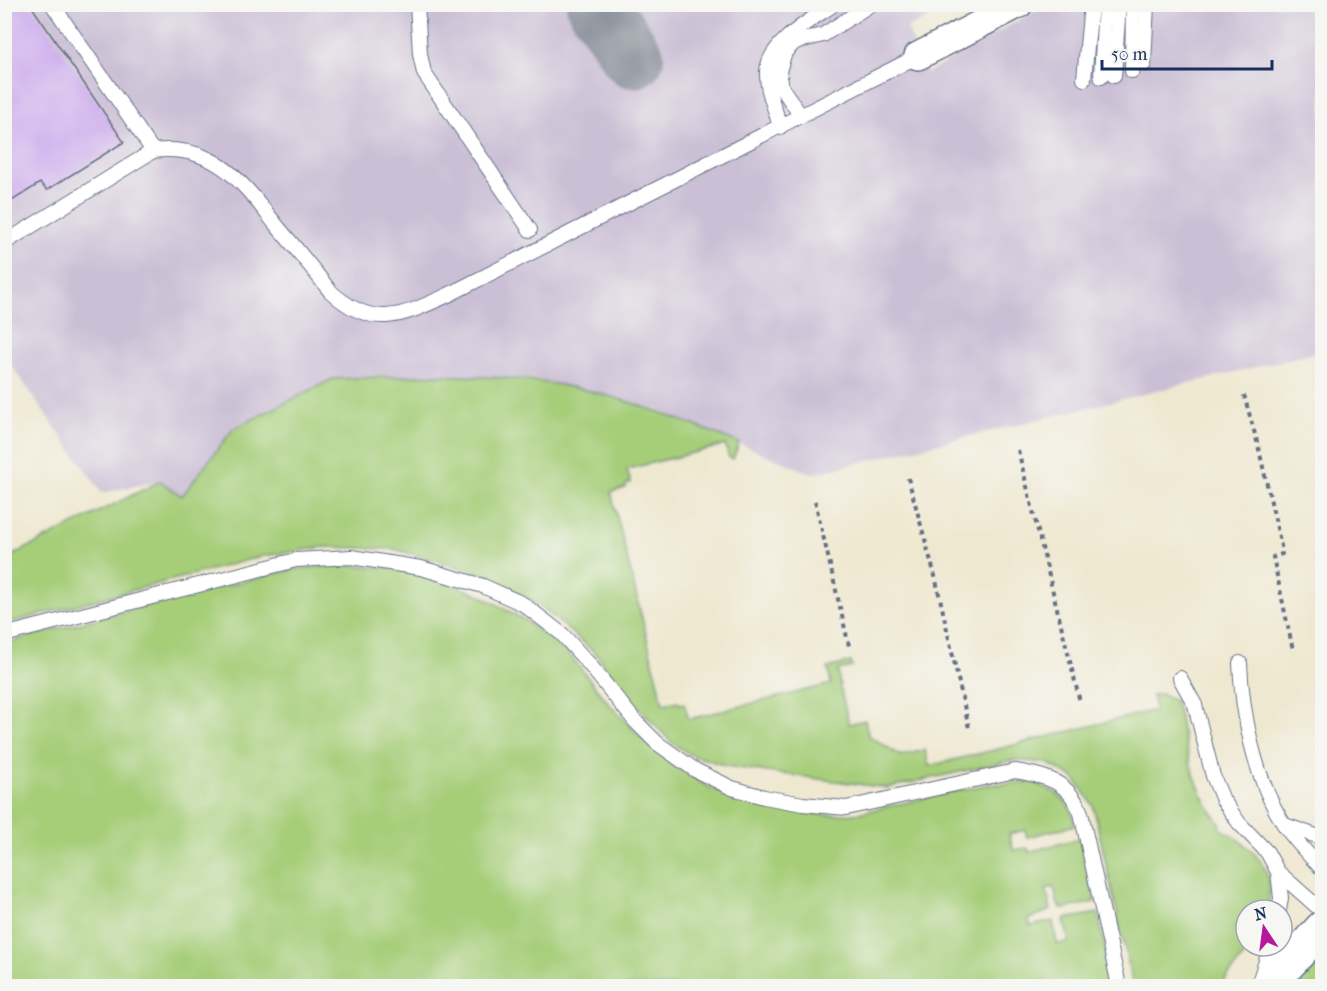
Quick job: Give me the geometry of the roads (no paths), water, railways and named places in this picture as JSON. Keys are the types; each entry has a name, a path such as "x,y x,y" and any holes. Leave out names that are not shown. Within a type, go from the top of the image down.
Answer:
{"street":[{"path":"918,56 1018,4"},
{"path":"1268,987 1323,928"}],"lane":[{"path":"52,4 153,151"},
{"path":"417,4 420,54 424,73 530,230"},
{"path":"780,127 767,72 771,55 784,40 834,4"},
{"path":"801,116 782,88 779,71 785,52 795,42 828,32 871,4"},
{"path":"1084,79 1091,4"},
{"path":"1105,4 1108,76 1119,4"},
{"path":"1131,71 1133,4"},
{"path":"1144,64 1147,4"},
{"path":"4,243 153,151 174,148 208,159 228,170 245,186 330,291 345,304 359,311 388,317 416,310 446,296 918,56"},
{"path":"4,635 296,560 351,557 421,568 483,586 523,604 562,633 635,721 657,743 694,770 732,788 803,804 846,808 1015,771 1037,775 1059,783 1076,797 1081,813 1119,987"},
{"path":"1240,663 1241,695 1267,793 1283,824 1323,869"},
{"path":"1180,678 1195,705 1213,776 1224,800 1239,823 1268,852 1278,872 1281,898"},
{"path":"1283,824 1323,838"},
{"path":"1278,872 1323,911"},
{"path":"1258,987 1267,958"}]}
